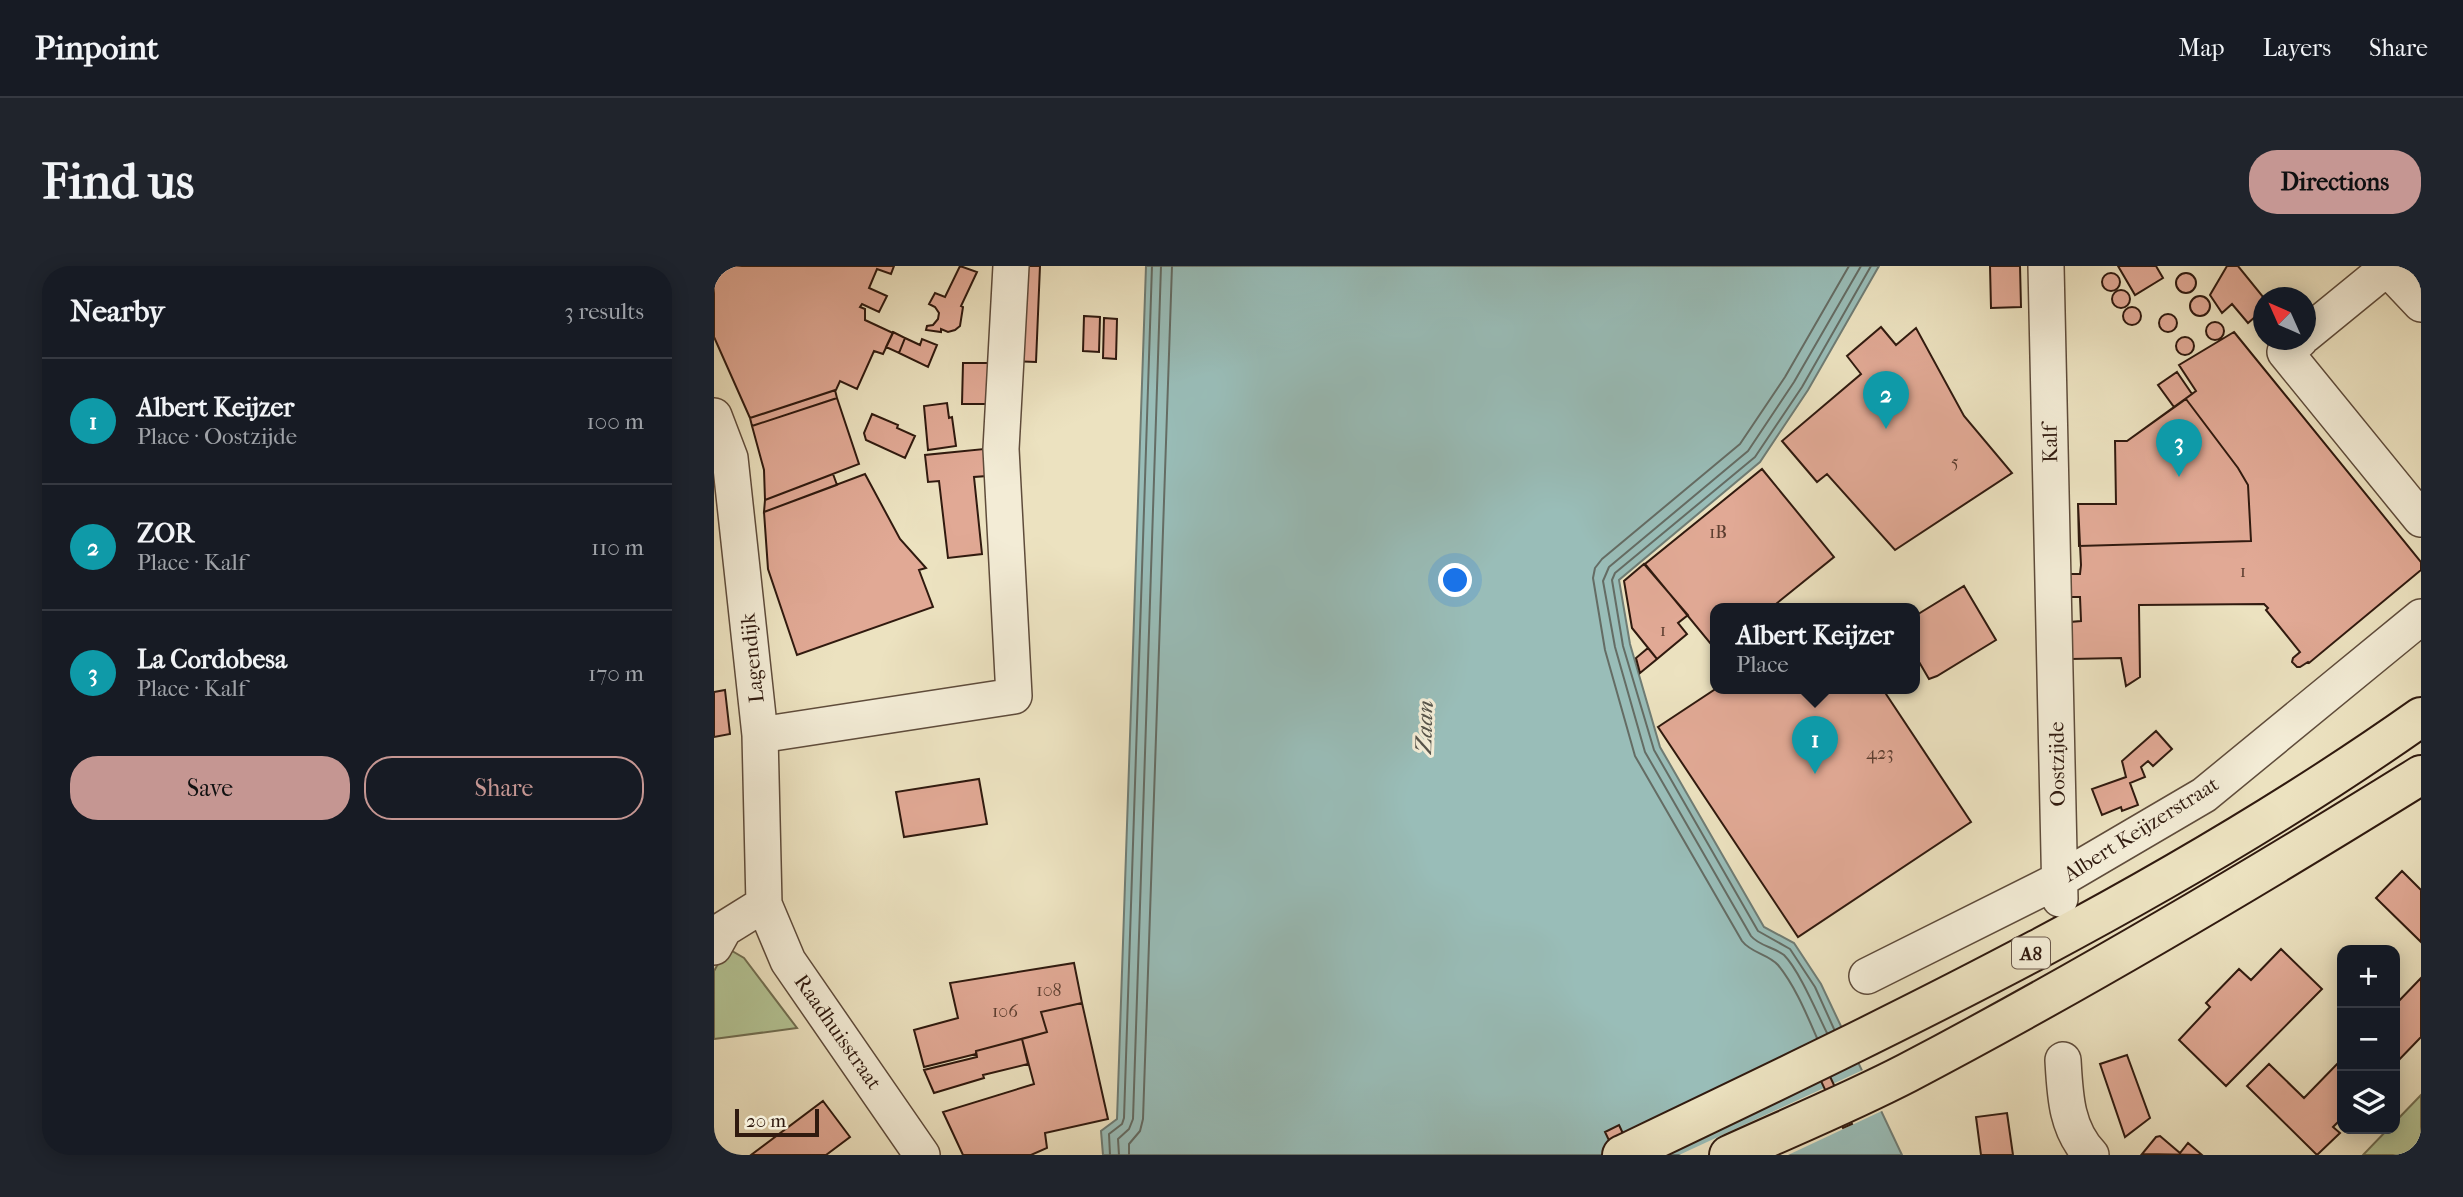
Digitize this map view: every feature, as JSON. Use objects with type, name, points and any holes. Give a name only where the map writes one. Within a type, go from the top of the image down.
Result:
[{"type":"highway","name":"A8","points":[[1622,1155],[1880,1031],[2093,921],[2226,845],[2358,762],[2421,717]]},
{"type":"highway","name":"A8","points":[[1728,1155],[1905,1074],[2104,965],[2253,879],[2421,775]]},
{"type":"street","points":[[760,735],[1014,696],[1001,449],[1011,266]]},
{"type":"street","name":"Kalf","points":[[2046,266],[2054,621]]},
{"type":"street","points":[[2316,326],[2387,268],[2421,304]]},
{"type":"street","points":[[2288,350],[2286,352],[2421,519]]},
{"type":"street","name":"Lagendijk","points":[[714,416],[730,458],[760,735],[764,904]]},
{"type":"street","name":"Albert Keijzerstraat","points":[[1867,976],[2060,893],[2204,794],[2421,617]]},
{"type":"street","name":"Oostzijde","points":[[2054,621],[2060,893]]},
{"type":"street","points":[[714,947],[724,929],[764,904]]},
{"type":"street","name":"Raadhuisstraat","points":[[764,904],[788,961],[922,1155]]},
{"type":"street","points":[[2063,1060],[2065,1100],[2078,1141],[2091,1155]]},
{"type":"green space","points":[[727,948],[744,958],[797,1028],[714,1039],[714,971]]},
{"type":"green space","points":[[2421,1095],[2421,1155],[2363,1155],[2383,1134],[2400,1134],[2400,1117]]},
{"type":"water","name":"Zaan","points":[[1146,266],[1879,266],[1808,390],[1760,462],[1619,580],[1630,644],[1660,747],[1764,927],[1794,943],[1821,984],[1902,1155],[1103,1155],[1101,1131],[1117,1119]]},
{"type":"pier","points":[[1865,1069],[1884,1110],[1788,1155],[1679,1155]]},
{"type":"building","points":[[714,266],[894,266],[891,274],[877,269],[869,288],[887,296],[879,312],[862,304],[860,307],[865,309],[865,320],[893,333],[883,354],[874,351],[857,389],[840,381],[836,390],[750,418],[714,337]]},
{"type":"building","points":[[960,266],[977,272],[961,306],[960,326],[948,332],[941,329],[941,332],[926,330],[927,326],[933,325],[938,319],[939,313],[929,304],[935,293],[945,297]]},
{"type":"building","points":[[1017,266],[1040,266],[1036,362],[1013,361]]},
{"type":"building","points":[[1990,266],[2020,266],[2021,307],[1991,308]]},
{"type":"building","points":[[2118,266],[2156,266],[2163,278],[2135,295]]},
{"type":"building","points":[[2227,266],[2238,266],[2255,287],[2253,319],[2248,323],[2232,304],[2222,313],[2210,295]]},
{"type":"building","points":[[2107,273],[2115,273],[2120,282],[2118,289],[2107,291],[2102,286],[2102,278]]},
{"type":"building","points":[[2186,273],[2193,276],[2196,283],[2193,290],[2186,293],[2179,290],[2176,283],[2179,276]]},
{"type":"building","points":[[2117,290],[2125,290],[2130,299],[2128,306],[2117,308],[2112,303],[2112,295]]},
{"type":"building","points":[[2200,296],[2207,299],[2210,306],[2207,313],[2200,316],[2193,313],[2190,306],[2193,299]]},
{"type":"building","points":[[2128,307],[2136,307],[2141,316],[2139,323],[2128,325],[2123,320],[2123,312]]},
{"type":"building","points":[[2164,314],[2172,314],[2177,323],[2175,330],[2164,332],[2159,327],[2159,319]]},
{"type":"building","points":[[1084,316],[1100,317],[1099,352],[1083,351]]},
{"type":"building","points":[[1104,318],[1117,319],[1116,359],[1103,358]]},
{"type":"building","points":[[2211,322],[2219,322],[2224,331],[2222,338],[2211,340],[2206,335],[2206,327]]},
{"type":"building","points":[[1881,327],[1896,345],[1916,328],[1964,416],[2012,473],[1895,550],[1827,474],[1817,482],[1782,441],[1861,374],[1847,356]]},
{"type":"building","points":[[893,332],[905,338],[899,353],[886,347]]},
{"type":"building","points":[[2234,332],[2421,562],[2421,570],[2309,663],[2300,667],[2292,662],[2300,652],[2264,604],[2139,605],[2140,677],[2126,686],[2121,658],[2070,659],[2070,622],[2081,621],[2080,597],[2069,597],[2069,574],[2080,574],[2081,565],[2078,504],[2116,504],[2115,441],[2127,441],[2196,391],[2179,365]]},
{"type":"building","points":[[2181,337],[2189,337],[2194,346],[2192,353],[2181,355],[2176,350],[2176,342]]},
{"type":"building","points":[[905,338],[920,345],[922,339],[937,345],[928,367],[899,353]]},
{"type":"building","points":[[963,363],[989,363],[987,404],[962,404]]},
{"type":"building","points":[[2177,372],[2192,394],[2174,407],[2158,385]]},
{"type":"building","points":[[835,390],[837,398],[752,426],[750,418]]},
{"type":"building","points":[[837,398],[859,464],[765,500],[764,470],[752,426]]},
{"type":"building","points":[[2186,399],[2248,485],[2251,541],[2079,546],[2078,504],[2116,504],[2115,441],[2127,441]]},
{"type":"building","points":[[947,403],[956,446],[928,450],[924,406]]},
{"type":"building","points":[[872,414],[915,436],[905,458],[866,440],[864,433]]},
{"type":"building","points":[[984,449],[987,476],[974,477],[982,554],[948,558],[939,481],[928,482],[925,455]]},
{"type":"building","points":[[1762,469],[1834,557],[1777,603],[1710,603],[1710,643],[1645,564]]},
{"type":"building","points":[[833,474],[837,485],[764,512],[765,500]]},
{"type":"building","points":[[865,474],[900,539],[926,568],[919,570],[933,607],[797,655],[768,569],[764,512]]},
{"type":"building","points":[[1644,564],[1688,615],[1678,623],[1687,634],[1657,659],[1632,628],[1624,581]]},
{"type":"building","points":[[1964,586],[1996,640],[1929,679],[1920,664],[1920,613]]},
{"type":"building","points":[[1648,648],[1657,659],[1640,673],[1636,658]]},
{"type":"building","points":[[725,690],[730,734],[714,737],[714,692]]},
{"type":"building","points":[[1710,693],[1886,694],[1971,822],[1798,937],[1658,727]]},
{"type":"building","points":[[2156,731],[2172,749],[2153,766],[2148,761],[2141,767],[2145,777],[2130,783],[2138,805],[2122,811],[2121,807],[2102,815],[2092,789],[2126,777],[2122,761]]},
{"type":"building","points":[[979,779],[987,824],[904,837],[896,792]]},
{"type":"building","points":[[2402,871],[2421,890],[2421,942],[2376,898]]},
{"type":"building","points":[[2281,949],[2322,989],[2226,1086],[2179,1040],[2210,1007],[2206,1003],[2239,969],[2251,980]]},
{"type":"building","points":[[1074,963],[1082,1003],[1041,1012],[1047,1032],[924,1067],[914,1030],[958,1018],[950,983]]},
{"type":"building","points":[[2421,978],[2421,1037],[2400,1059],[2400,1008],[2400,1000]]},
{"type":"building","points":[[1082,1003],[1108,1119],[1045,1133],[1047,1148],[1031,1155],[963,1155],[943,1112],[1034,1084],[1022,1039],[1047,1032],[1041,1012]]},
{"type":"building","points":[[1022,1039],[1028,1064],[983,1075],[984,1078],[934,1093],[924,1070],[977,1057],[976,1051]]},
{"type":"building","points":[[1815,1044],[1852,1124],[1843,1128],[1806,1049]]},
{"type":"building","points":[[2127,1055],[2150,1118],[2125,1137],[2100,1064]]},
{"type":"building","points":[[2269,1064],[2304,1098],[2337,1064],[2337,1123],[2333,1127],[2339,1134],[2317,1155],[2247,1086]]},
{"type":"building","points":[[823,1101],[850,1137],[826,1155],[751,1155]]},
{"type":"building","points":[[2007,1113],[2013,1155],[1981,1155],[1976,1117]]},
{"type":"building","points":[[1619,1125],[1633,1155],[1616,1155],[1605,1132]]},
{"type":"building","points":[[2160,1136],[2180,1153],[2188,1143],[2202,1155],[2142,1154],[2156,1137]]},
{"type":"place","name":"ZOR","points":[[1886,429]]},
{"type":"place","name":"La Cordobesa","points":[[2179,477]]},
{"type":"place","name":"Albert Keijzer","points":[[1815,774]]}]
